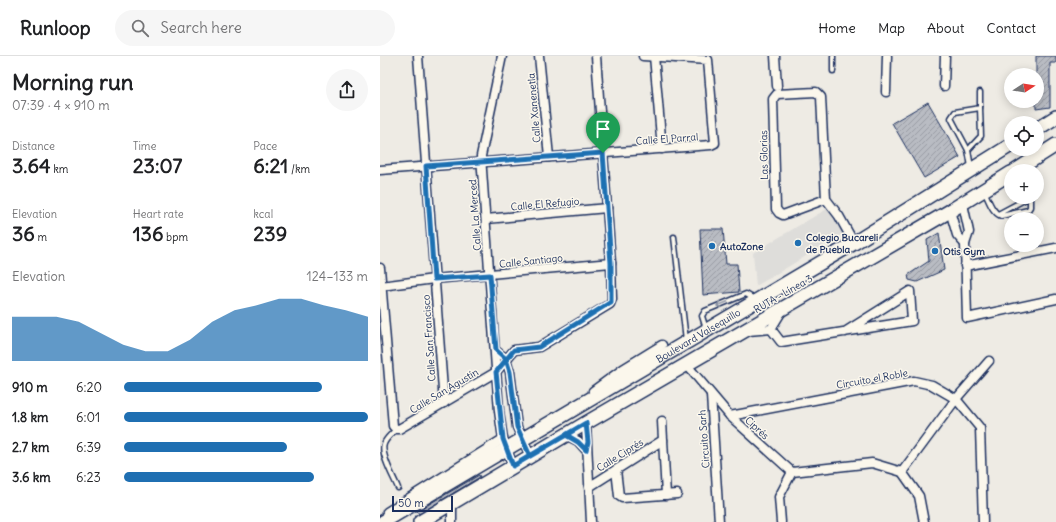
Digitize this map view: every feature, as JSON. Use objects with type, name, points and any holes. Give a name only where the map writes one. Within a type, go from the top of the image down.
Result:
[{"type":"main road","points":[[1044,125],[1056,118]]},
{"type":"main road","name":"Boulevard Valsequillo","points":[[1023,164],[1056,145]]},
{"type":"main road","name":"Boulevard Valsequillo","points":[[385,517],[506,447],[523,441],[600,390],[686,342],[854,243],[1004,149]]},
{"type":"main road","name":"Boulevard Valsequillo","points":[[420,522],[513,464],[566,435],[743,332],[946,210],[963,204],[982,188],[1004,175]]},
{"type":"street","name":"Calle San Francisco","points":[[418,56],[444,403]]},
{"type":"street","name":"Calle La Merced","points":[[502,56],[481,156],[496,350],[496,372],[506,447],[513,464]]},
{"type":"street","name":"Calle Xanenetla","points":[[539,56],[549,157]]},
{"type":"street","points":[[596,56],[611,263]]},
{"type":"street","points":[[643,56],[654,56],[662,149]]},
{"type":"street","name":"Calle El Parral","points":[[380,170],[662,149],[711,145],[715,143],[708,60],[654,56]]},
{"type":"street","points":[[775,56],[777,86]]},
{"type":"street","points":[[886,92],[887,56]]},
{"type":"street","points":[[944,86],[945,56]]},
{"type":"street","name":"Las Glorias","points":[[816,92],[821,97],[826,199],[783,215],[776,209],[774,96],[816,92]]},
{"type":"street","points":[[826,199],[839,216],[854,243]]},
{"type":"street","points":[[963,204],[969,232],[965,244],[967,318],[1056,299]]},
{"type":"street","name":"Calle El Refugio","points":[[486,219],[607,208]]},
{"type":"street","points":[[946,210],[957,235],[965,244]]},
{"type":"street","points":[[965,266],[1056,248]]},
{"type":"street","name":"Calle Santiago","points":[[381,286],[434,279],[611,263]]},
{"type":"street","name":"Calle San Agustín","points":[[396,430],[496,372],[514,350],[539,347],[610,304],[612,299],[611,263]]},
{"type":"street","points":[[380,268],[393,426],[396,430]]},
{"type":"street","points":[[771,329],[781,342],[845,332],[912,321],[910,291],[845,332]]},
{"type":"street","points":[[771,329],[784,307]]},
{"type":"street","points":[[743,332],[771,329]]},
{"type":"street","points":[[600,390],[623,369],[662,345]]},
{"type":"street","points":[[496,350],[506,359],[510,372],[517,427],[529,455]]},
{"type":"street","points":[[902,472],[956,399],[989,361]]},
{"type":"street","name":"Circuito Sarh","points":[[686,364],[711,395],[719,522]]},
{"type":"street","name":"Circuito el Roble","points":[[730,416],[914,381],[932,385],[956,399],[980,428],[983,522]]},
{"type":"street","name":"Ciprés","points":[[711,395],[761,446],[792,472]]},
{"type":"street","points":[[662,421],[666,495]]},
{"type":"street","points":[[586,423],[588,442],[586,450],[591,522]]},
{"type":"street","points":[[566,435],[578,442],[586,450]]},
{"type":"street","name":"Calle Ciprés","points":[[589,487],[663,440]]},
{"type":"street","points":[[781,522],[779,497],[792,472],[872,463],[902,472],[919,496],[924,522]]},
{"type":"street","points":[[616,470],[619,496],[622,498],[677,494]]},
{"type":"street","points":[[452,503],[452,522]]},
{"type":"lane","points":[[833,56],[833,71]]},
{"type":"lane","points":[[968,150],[981,136],[980,92]]},
{"type":"lane","points":[[972,170],[968,150],[951,118],[952,114],[955,112],[980,108]]},
{"type":"lane","points":[[1044,130],[1056,123]]},
{"type":"lane","points":[[1044,146],[1056,139]]},
{"type":"lane","points":[[523,441],[706,337],[1004,155]]},
{"type":"lane","points":[[982,188],[991,206],[998,214],[1005,215],[1028,210],[1030,207],[1030,198],[998,214]]},
{"type":"lane","name":"RUTA - Línea 3","points":[[529,455],[946,210]]},
{"type":"lane","points":[[674,237],[686,342]]},
{"type":"lane","points":[[396,430],[386,439],[383,445],[383,453],[398,488]]},
{"type":"lane","points":[[390,522],[506,447]]},
{"type":"lane","points":[[413,522],[513,464]]},
{"type":"shaded area","name":"Colegio Bucareli de Puebla","points":[[830,207],[844,233],[756,286],[753,253]]},
{"type":"building","points":[[1036,56],[1056,56],[1056,63],[1050,63],[1050,107],[1044,108],[1044,68],[1036,68]]},
{"type":"building","points":[[928,102],[960,157],[924,178],[892,123]]},
{"type":"building","name":"AutoZone","points":[[700,229],[723,229],[726,264],[737,264],[739,292],[703,295]]},
{"type":"building","name":"Otis Gym","points":[[939,233],[944,270],[917,282],[909,280],[908,275],[929,261],[927,240]]},
{"type":"building","points":[[479,475],[480,477],[419,514],[417,511]]},
{"type":"place","name":"Colegio Bucareli de Puebla","points":[[798,243]]},
{"type":"place","name":"AutoZone","points":[[712,246]]},
{"type":"place","name":"Otis Gym","points":[[935,251]]},
{"type":"route","points":[[603,153],[426,166],[434,279],[490,275],[496,350],[506,359],[510,372],[517,427],[530,456],[566,435],[570,436],[586,450],[588,442],[586,423],[530,456],[513,466],[503,439],[496,372],[506,359],[510,354],[514,350],[539,347],[549,342],[610,304],[612,299],[611,263],[603,153]]}]
